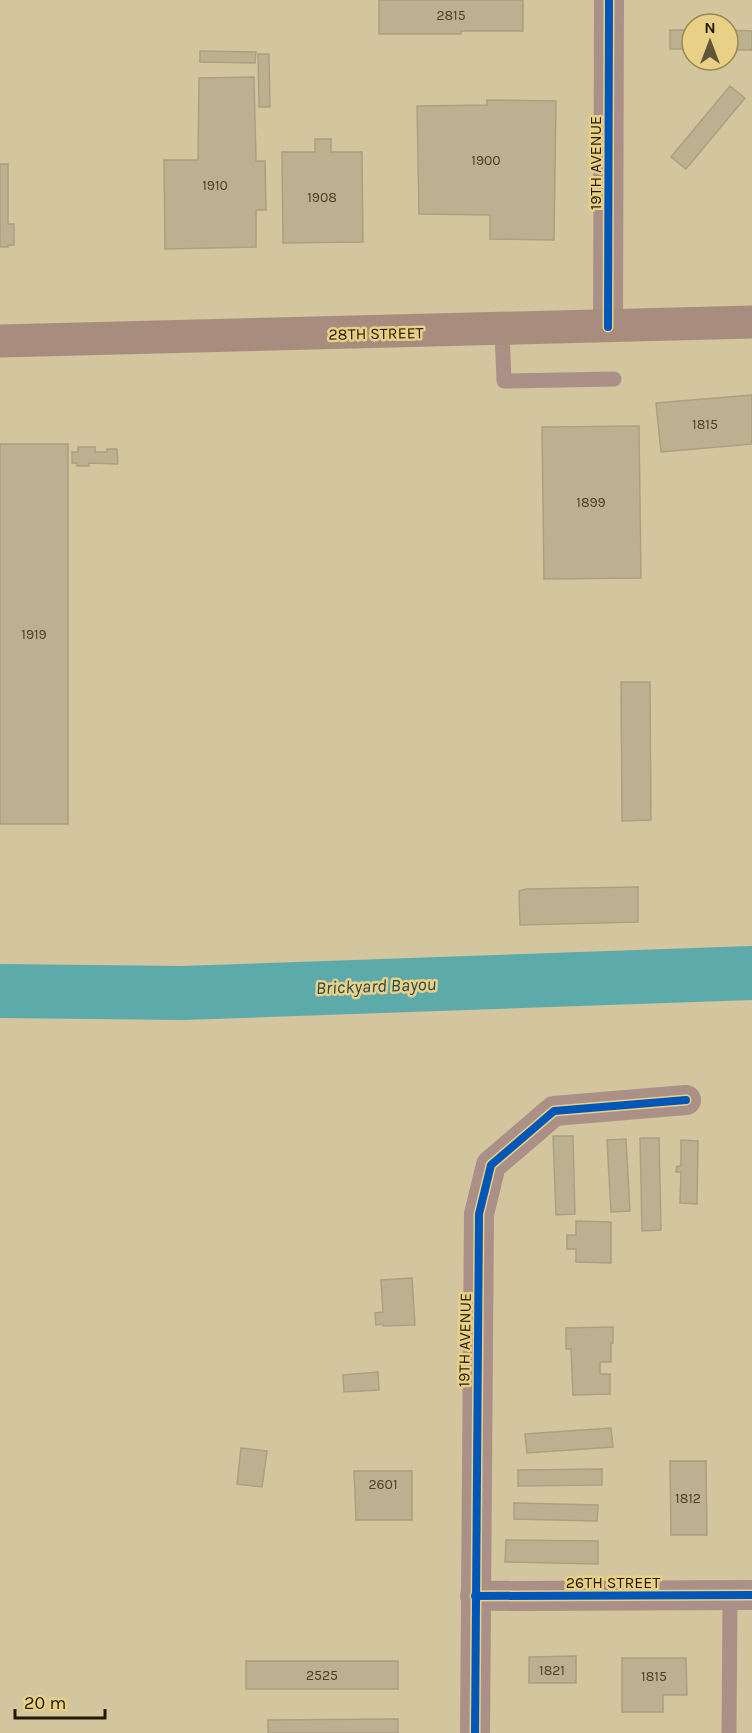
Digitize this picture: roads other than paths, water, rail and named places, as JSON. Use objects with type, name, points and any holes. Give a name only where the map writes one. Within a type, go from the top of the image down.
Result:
[{"type":"main road","name":"28TH STREET","points":[[0,341],[752,322]]},
{"type":"street","name":"19TH AVENUE","points":[[608,327],[609,0]]},
{"type":"street","name":"19TH AVENUE","points":[[475,1733],[479,1214],[491,1165],[554,1112],[686,1100]]},
{"type":"street","name":"26TH STREET","points":[[475,1596],[741,1595]]},
{"type":"lane","points":[[502,330],[504,381],[614,379]]},
{"type":"lane","points":[[729,1733],[741,1595]]},
{"type":"waterway","name":"Brickyard Bayou","points":[[0,991],[183,993],[752,973]]}]
